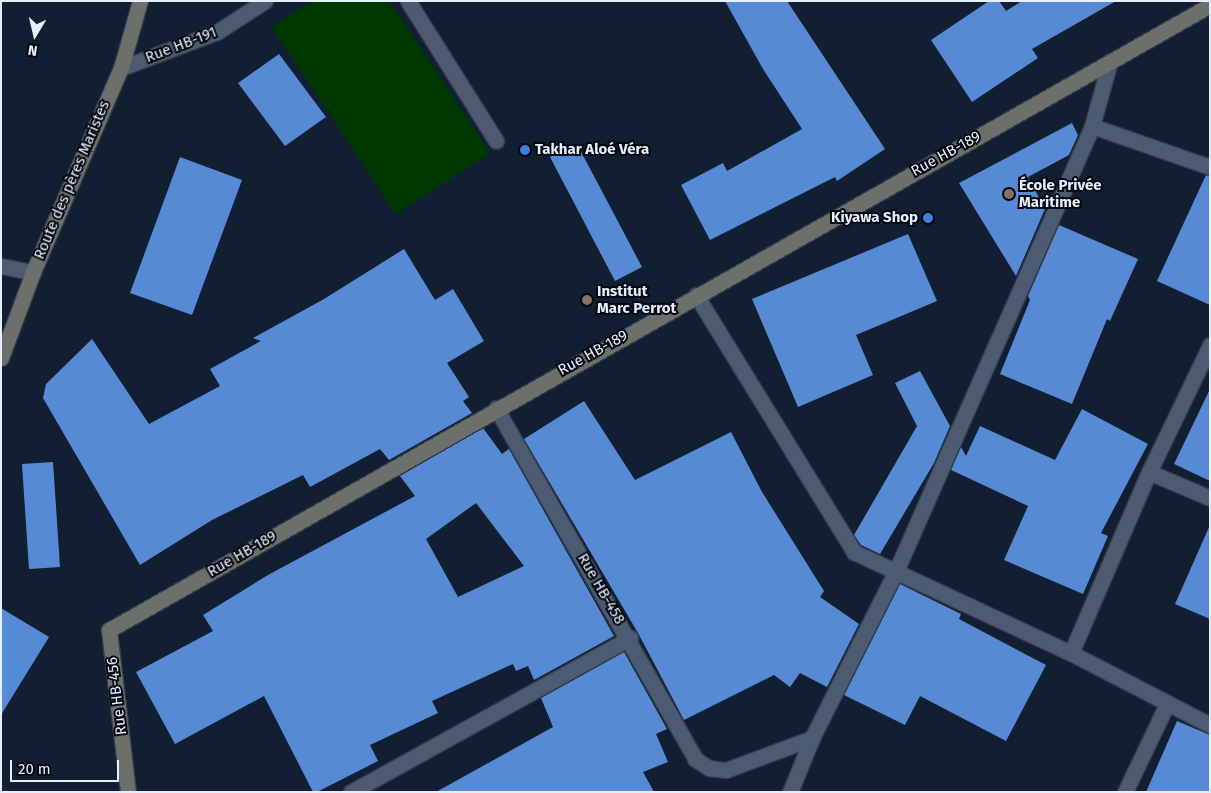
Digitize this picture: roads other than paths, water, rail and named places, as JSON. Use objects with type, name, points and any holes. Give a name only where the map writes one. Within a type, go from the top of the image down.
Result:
[{"type":"street","name":"Route des pères Maristes","points":[[1,358],[33,272],[120,68],[140,1]]},
{"type":"street","name":"Rue HB-191","points":[[120,68],[217,32],[265,1]]},
{"type":"street","points":[[408,1],[496,141]]},
{"type":"street","name":"Rue HB-189","points":[[109,630],[496,408],[1210,5]]},
{"type":"street","points":[[790,792],[812,738],[896,571],[1092,126],[1110,61]]},
{"type":"street","points":[[1092,126],[1210,166]]},
{"type":"street","points":[[1,266],[33,272]]},
{"type":"street","points":[[696,295],[854,552],[1071,653],[1166,706],[1210,725]]},
{"type":"street","points":[[1071,653],[1149,472],[1210,345]]},
{"type":"street","name":"Rue HB-458","points":[[496,408],[630,638],[695,759],[709,768],[726,770],[812,738]]},
{"type":"street","points":[[1149,472],[1210,498]]},
{"type":"street","name":"Rue HB-456","points":[[109,630],[128,792]]},
{"type":"street","points":[[351,792],[630,638]]},
{"type":"street","points":[[1124,792],[1166,706]]},
{"type":"place","name":"Takhar Aloé Véra","points":[[525,150]]},
{"type":"place","name":"École Privée Maritime","points":[[1009,194]]},
{"type":"place","name":"Kiyawa Shop","points":[[928,218]]},
{"type":"place","name":"Institut Marc Perrot","points":[[587,300]]}]
